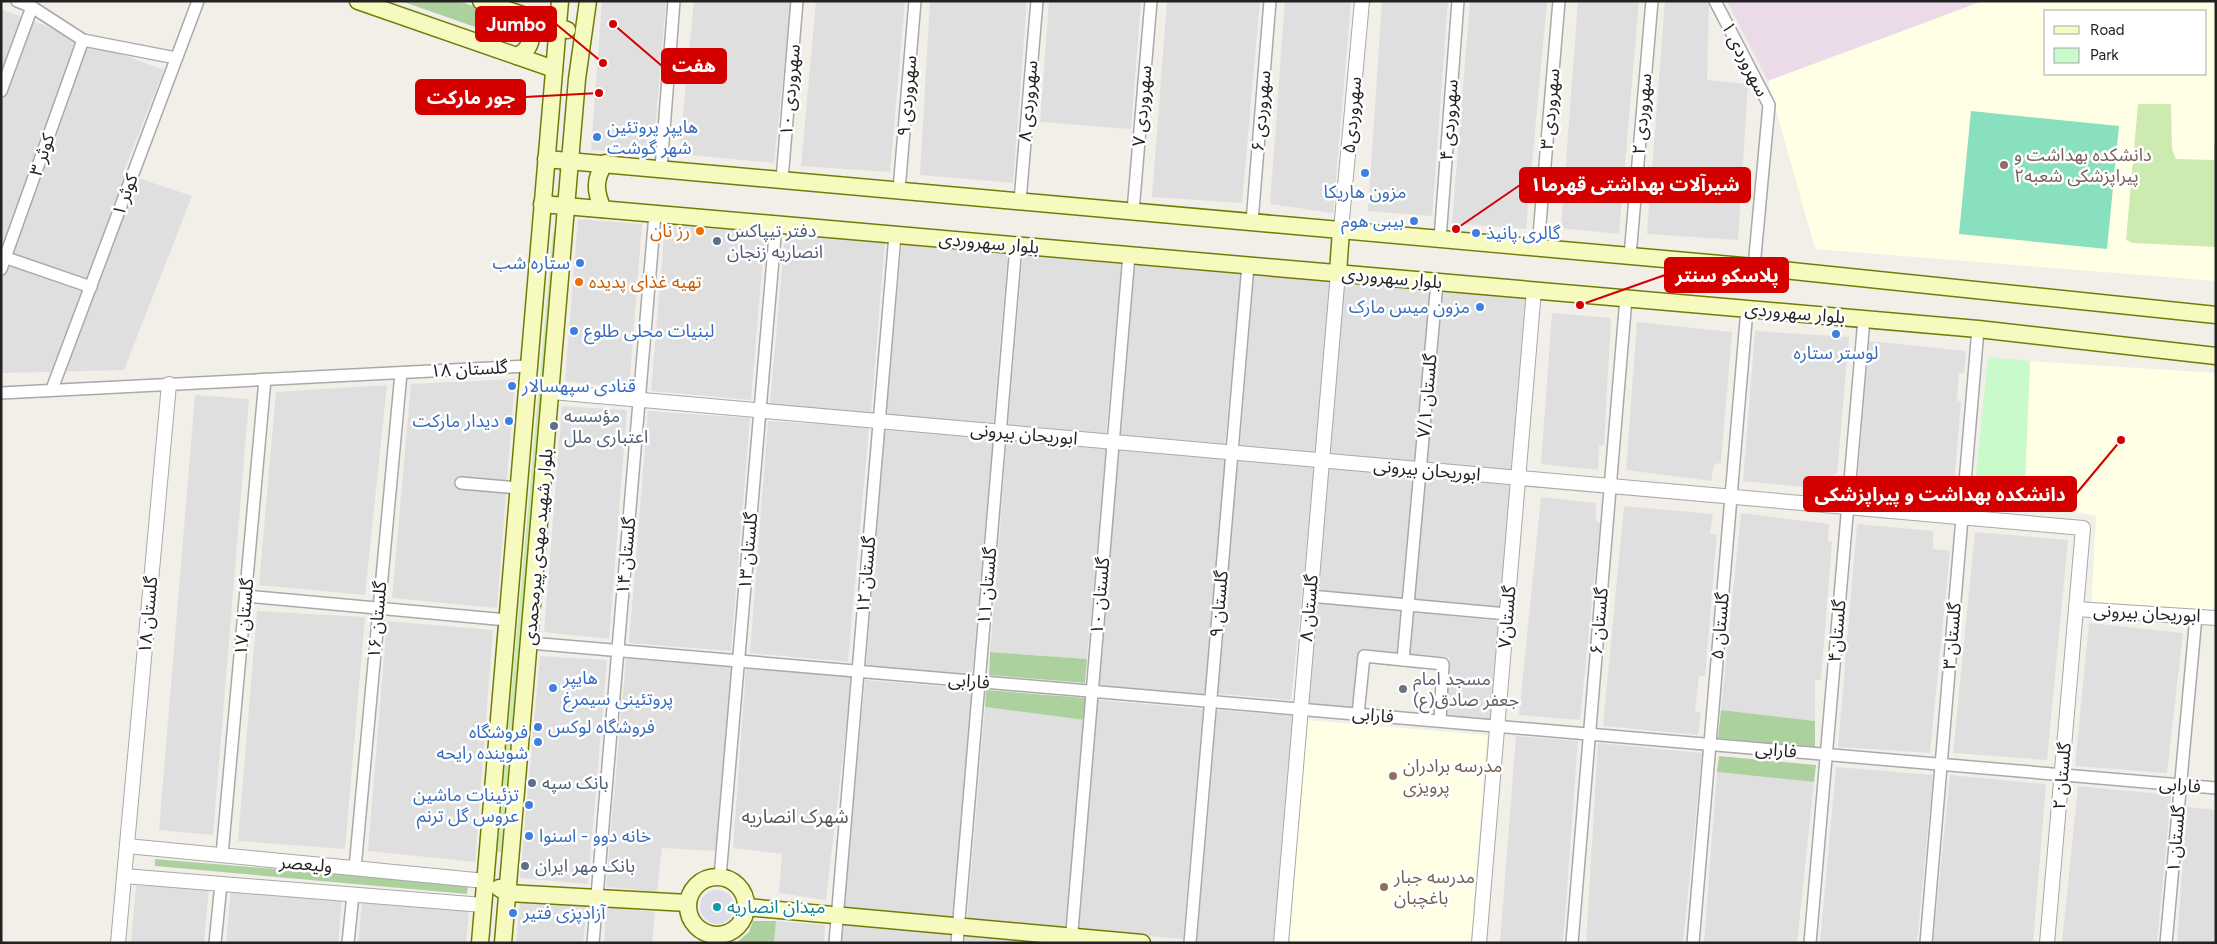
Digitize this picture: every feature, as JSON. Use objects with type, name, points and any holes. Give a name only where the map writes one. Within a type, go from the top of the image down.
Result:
[{"type":"main road","points":[[358,1],[554,69]]},
{"type":"main road","points":[[481,1],[558,28],[582,33]]},
{"type":"main road","name":"بلوار شهید مهدی پیرمحمدی","points":[[480,943],[560,1]]},
{"type":"main road","name":"بلوار شهید مهدی پیرمحمدی","points":[[503,943],[582,33],[588,1]]},
{"type":"main road","points":[[517,56],[529,47],[532,39],[531,30],[525,16]]},
{"type":"main road","points":[[546,158],[1754,267],[2214,316]]},
{"type":"main road","points":[[603,209],[598,199],[595,185],[599,172],[605,163]]},
{"type":"main road","name":"بلوار سهروردی","points":[[542,204],[1978,329],[2212,353]]},
{"type":"main road","points":[[1338,274],[1342,230]]},
{"type":"main road","points":[[720,877],[728,879],[739,887],[743,893],[746,908],[736,928],[714,939],[695,925],[688,911],[688,904],[693,889],[699,883],[705,879],[720,877]]},
{"type":"main road","points":[[486,881],[507,893],[688,904]]},
{"type":"main road","points":[[484,905],[507,893]]},
{"type":"main road","points":[[746,908],[958,926],[1071,940],[1142,943]]},
{"type":"street","points":[[17,1],[32,6],[83,40],[176,58]]},
{"type":"street","name":"کوثر ۱","points":[[52,389],[198,1]]},
{"type":"street","points":[[661,168],[674,1]]},
{"type":"street","name":"سهروردی ۱۰","points":[[782,179],[797,1]]},
{"type":"street","name":"سهروردی ۹","points":[[899,190],[915,1]]},
{"type":"street","name":"سهروردی ۸","points":[[1020,201],[1037,1]]},
{"type":"street","name":"سهروردی ۷","points":[[1133,211],[1151,1]]},
{"type":"street","name":"سهروردی ۶","points":[[1252,222],[1270,1]]},
{"type":"street","name":"سهروردی۵","points":[[1342,230],[1362,1]]},
{"type":"street","name":"سهروردی ۴","points":[[1440,239],[1458,1]]},
{"type":"street","name":"سهروردی ۳","points":[[1538,248],[1559,1]]},
{"type":"street","name":"سهروردی ۲","points":[[1630,256],[1652,1]]},
{"type":"street","name":"سهروردی ۱","points":[[1716,1],[1769,105],[1754,267]]},
{"type":"street","points":[[1,91],[32,6]]},
{"type":"street","name":"کوثر ۳","points":[[1,269],[4,256],[83,40]]},
{"type":"street","name":"گلستان ۱۴","points":[[593,943],[655,214]]},
{"type":"street","name":"گلستان ۱۳","points":[[720,877],[776,224]]},
{"type":"street","name":"گلستان ۱۲","points":[[835,943],[895,235]]},
{"type":"street","name":"گلستان ۱۱","points":[[957,943],[1016,245]]},
{"type":"street","name":"گلستان ۱۰","points":[[1071,940],[1129,255]]},
{"type":"street","points":[[4,256],[90,287]]},
{"type":"street","name":"گلستان ۹","points":[[1190,943],[1248,265]]},
{"type":"street","name":"گلستان ۸","points":[[1281,943],[1338,274]]},
{"type":"street","name":"گلستان ۷/۱","points":[[1403,660],[1437,282]]},
{"type":"street","name":"گلستان۷","points":[[1479,943],[1534,290]]},
{"type":"street","name":"گلستان ۶","points":[[1572,943],[1626,298]]},
{"type":"street","name":"گلستان ۵","points":[[1693,943],[1747,309]]},
{"type":"street","name":"گلستان۴","points":[[1810,943],[1864,319]]},
{"type":"street","name":"گلستان ۳","points":[[1926,943],[1978,329]]},
{"type":"street","name":"گلستان ۱۸","points":[[1,393],[529,366]]},
{"type":"street","name":"گلستان ۱۶","points":[[355,868],[401,373]]},
{"type":"street","name":"گلستان ۱۷","points":[[222,856],[264,379]]},
{"type":"street","name":"گلستان ۱۸","points":[[118,943],[169,384]]},
{"type":"street","name":"ابوریحان بیرونی","points":[[552,392],[2082,528],[2076,609],[2216,618]]},
{"type":"street","points":[[461,483],[518,488]]},
{"type":"street","points":[[246,596],[507,620]]},
{"type":"street","points":[[1310,596],[1507,614]]},
{"type":"street","name":"گلستان ۲","points":[[2047,943],[2076,609]]},
{"type":"street","name":"گلستان ۱","points":[[2166,943],[2196,616]]},
{"type":"street","name":"فارابی","points":[[530,643],[2216,788]]},
{"type":"street","points":[[1358,714],[1364,656],[1443,664],[1440,721]]},
{"type":"street","name":"ولیعصر","points":[[126,846],[486,881]]},
{"type":"street","name":"ولیعصر","points":[[124,876],[484,905]]},
{"type":"street","points":[[216,943],[221,884]]},
{"type":"street","points":[[348,943],[353,894]]},
{"type":"shaded area","points":[[602,1],[666,1],[653,154],[591,150]]},
{"type":"shaded area","points":[[694,1],[791,1],[774,163],[679,154]]},
{"type":"shaded area","points":[[816,1],[905,1],[890,172],[801,166]]},
{"type":"shaded area","points":[[930,1],[1027,1],[1013,183],[920,175]]},
{"type":"shaded area","points":[[1049,1],[1141,1],[1131,129],[1040,122]]},
{"type":"shaded area","points":[[1167,1],[1260,1],[1242,203],[1152,197]]},
{"type":"shaded area","points":[[1285,1],[1351,1],[1333,213],[1270,204]]},
{"type":"shaded area","points":[[1382,1],[1448,1],[1432,216],[1368,211]]},
{"type":"shaded area","points":[[1470,1],[1547,1],[1526,229],[1452,223]]},
{"type":"shaded area","points":[[1578,1],[1639,1],[1619,234],[1561,228]]},
{"type":"shaded area","points":[[1665,1],[1709,1],[1707,80],[1748,84],[1738,240],[1647,234]]},
{"type":"shaded area","points":[[1727,1],[1983,1],[1768,81]]},
{"type":"shaded area","name":"دانشکده بهداشت و پیراپزشکى شعبه۲","points":[[1983,1],[2216,1],[2216,281],[1815,249],[1768,81]]},
{"type":"shaded area","points":[[1,9],[164,70],[123,173],[192,196],[124,370],[1,373]]},
{"type":"shaded area","points":[[578,219],[642,224],[629,389],[565,381]]},
{"type":"shaded area","points":[[665,225],[765,233],[751,400],[651,391]]},
{"type":"shaded area","points":[[785,234],[885,242],[871,412],[770,403]]},
{"type":"shaded area","points":[[902,244],[1008,252],[993,424],[886,415]]},
{"type":"shaded area","points":[[1023,254],[1122,261],[1106,434],[1008,425]]},
{"type":"shaded area","points":[[1135,263],[1241,272],[1225,444],[1121,435]]},
{"type":"shaded area","points":[[1254,273],[1331,280],[1316,453],[1240,447]]},
{"type":"shaded area","points":[[1343,282],[1431,287],[1414,462],[1328,455]]},
{"type":"shaded area","points":[[1443,290],[1527,296],[1513,473],[1427,465]]},
{"type":"shaded area","points":[[1552,313],[1611,318],[1604,445],[1599,446],[1598,470],[1541,464]]},
{"type":"shaded area","points":[[1637,322],[1732,332],[1721,463],[1714,464],[1711,481],[1626,470]]},
{"type":"shaded area","points":[[1755,331],[1849,337],[1837,474],[1833,474],[1832,490],[1743,481]]},
{"type":"shaded area","points":[[1869,341],[1966,351],[1964,373],[1959,373],[1957,400],[1961,402],[1954,484],[1950,485],[1947,501],[1857,492]]},
{"type":"shaded area","points":[[2030,361],[2216,373],[2216,618],[2091,610],[2096,516],[2068,510],[2024,507]]},
{"type":"shaded area","points":[[515,379],[497,608],[392,598],[411,384]]},
{"type":"shaded area","points":[[387,385],[365,595],[259,585],[276,392]]},
{"type":"shaded area","points":[[195,395],[249,399],[213,835],[159,830]]},
{"type":"shaded area","points":[[562,406],[627,410],[609,639],[544,632]]},
{"type":"shaded area","points":[[648,411],[750,418],[731,651],[629,643]]},
{"type":"shaded area","points":[[768,421],[869,427],[848,662],[750,653]]},
{"type":"shaded area","points":[[885,430],[993,439],[972,675],[866,666]]},
{"type":"shaded area","points":[[1007,440],[1106,449],[1087,659],[990,652]]},
{"type":"shaded area","points":[[1119,450],[1226,457],[1228,498],[1204,697],[1099,688]]},
{"type":"shaded area","points":[[1238,461],[1315,467],[1291,700],[1211,693]]},
{"type":"shaded area","points":[[1326,466],[1415,473],[1403,599],[1315,593]]},
{"type":"shaded area","points":[[1424,474],[1515,482],[1501,608],[1413,600]]},
{"type":"shaded area","points":[[1541,497],[1596,503],[1596,521],[1600,523],[1580,720],[1519,715]]},
{"type":"shaded area","points":[[1624,506],[1713,514],[1710,534],[1717,534],[1705,676],[1699,676],[1695,711],[1701,713],[1698,735],[1603,726]]},
{"type":"shaded area","points":[[1741,513],[1829,524],[1828,541],[1832,542],[1821,680],[1815,680],[1815,721],[1721,710]]},
{"type":"shaded area","points":[[1857,524],[1933,531],[1933,549],[1950,551],[1930,753],[1838,747]]},
{"type":"shaded area","points":[[1975,532],[2068,540],[2047,760],[1953,753]]},
{"type":"shaded area","points":[[1317,603],[1499,621],[1491,721],[1447,716],[1450,657],[1360,650],[1354,709],[1309,705]]},
{"type":"shaded area","points":[[257,611],[365,617],[345,849],[238,841]]},
{"type":"shaded area","points":[[387,621],[493,630],[475,862],[368,851]]},
{"type":"shaded area","points":[[2089,623],[2183,633],[2167,773],[2075,766]]},
{"type":"shaded area","points":[[540,656],[607,660],[588,884],[520,878]]},
{"type":"shaded area","points":[[626,659],[732,667],[716,851],[662,848],[657,892],[606,887]]},
{"type":"shaded area","points":[[746,668],[852,677],[826,900],[779,893],[782,854],[733,848]]},
{"type":"shaded area","points":[[865,680],[972,689],[953,919],[844,910]]},
{"type":"shaded area","points":[[1098,700],[1203,709],[1183,939],[1079,930]]},
{"type":"shaded area","points":[[985,707],[1085,720],[1065,930],[967,920]]},
{"type":"shaded area","points":[[1217,710],[1294,716],[1275,943],[1197,942]]},
{"type":"shaded area","points":[[1306,720],[1487,735],[1471,943],[1289,943]]},
{"type":"shaded area","points":[[1516,736],[1578,741],[1563,943],[1500,943]]},
{"type":"shaded area","points":[[1598,743],[1702,753],[1683,943],[1586,943]]},
{"type":"shaded area","points":[[1836,767],[1933,775],[1917,943],[1820,943]]},
{"type":"shaded area","points":[[1717,772],[1814,782],[1797,943],[1704,943]]},
{"type":"shaded area","points":[[1950,775],[2046,784],[2033,943],[1933,943]]},
{"type":"shaded area","points":[[2078,786],[2171,795],[2157,943],[2062,943]]},
{"type":"shaded area","points":[[2187,807],[2216,810],[2216,943],[2177,943]]},
{"type":"shaded area","points":[[136,886],[209,887],[204,943],[131,943]]},
{"type":"shaded area","points":[[231,889],[342,898],[338,943],[226,943]]},
{"type":"shaded area","name":"میدان انصاریه","points":[[717,890],[724,891],[729,895],[733,900],[733,914],[729,919],[724,923],[717,924],[710,923],[705,919],[701,914],[700,907],[701,900],[705,895],[710,891]]},
{"type":"shaded area","points":[[520,900],[587,906],[583,943],[516,943]]},
{"type":"shaded area","points":[[362,903],[469,911],[466,943],[358,943]]},
{"type":"shaded area","points":[[606,906],[655,912],[652,943],[604,943]]},
{"type":"shaded area","points":[[776,921],[825,925],[824,943],[774,943]]},
{"type":"shaded area","points":[[843,923],[952,931],[951,943],[841,943]]},
{"type":"shaded area","points":[[964,934],[1065,943],[963,943]]},
{"type":"green space","points":[[401,1],[458,1],[523,23],[525,33],[521,43]]},
{"type":"green space","points":[[2138,104],[2171,104],[2172,149],[2176,159],[2214,160],[2216,120],[2216,247],[2133,243],[2126,240]]},
{"type":"green space","points":[[1971,111],[2119,126],[2107,249],[1959,234]]},
{"type":"green space","points":[[553,232],[557,233],[501,852],[497,852]]},
{"type":"green space","points":[[1988,357],[2030,361],[2024,507],[1973,503]]},
{"type":"green space","points":[[990,652],[1087,659],[1085,683],[989,675]]},
{"type":"green space","points":[[986,690],[1085,698],[1085,720],[985,707]]},
{"type":"green space","points":[[1721,710],[1815,721],[1815,748],[1718,738]]},
{"type":"green space","points":[[1719,756],[1816,765],[1814,782],[1717,772]]},
{"type":"green space","points":[[155,859],[468,885],[467,894],[155,866]]},
{"type":"green space","points":[[753,921],[776,921],[774,943],[736,943],[749,932]]},
{"type":"place","name":"هفت","points":[[613,24]]},
{"type":"place","name":"Jumbo","points":[[603,63]]},
{"type":"place","name":"جور مارکت","points":[[599,93]]},
{"type":"place","name":"هایپر پروتئین شهر گوشت","points":[[597,137]]},
{"type":"place","name":"دانشکده بهداشت و پیراپزشکى شعبه۲","points":[[2004,165]]},
{"type":"place","name":"مزون هاریکا","points":[[1365,173]]},
{"type":"place","name":"بیبی هوم","points":[[1414,221]]},
{"type":"place","name":"شیرآلات بهداشتی قهرما۱","points":[[1456,229]]},
{"type":"place","name":"رز نان","points":[[700,231]]},
{"type":"place","name":"گالری پانیذ","points":[[1476,233]]},
{"type":"place","name":"دفتر تیپاکس انصاریه زنجان","points":[[717,241]]},
{"type":"place","name":"ستاره شب","points":[[580,263]]},
{"type":"place","name":"تهیه غذای پدیده","points":[[579,282]]},
{"type":"place","name":"پلاسکو سنتر","points":[[1580,305]]},
{"type":"place","name":"مزون میس مارک","points":[[1480,307]]},
{"type":"place","name":"لبنیات محلی طلوع","points":[[574,331]]},
{"type":"place","name":"لوستر ستاره","points":[[1836,334]]},
{"type":"place","name":"قنادی سپهسالار","points":[[512,386]]},
{"type":"place","name":"دیدار مارکت","points":[[509,421]]},
{"type":"place","name":"مؤسسه اعتباری ملل","points":[[554,426]]},
{"type":"place","name":"دانشکده بهداشت و پیراپزشکی","points":[[2121,440]]},
{"type":"place","name":"هایپر پروتئینی سیمرغ","points":[[553,688]]},
{"type":"place","name":"مسجد امام جعفر صادق(ع)","points":[[1403,689]]},
{"type":"place","name":"فروشگاه لوکس","points":[[538,727]]},
{"type":"place","name":"فروشگاه شوینده رایحه","points":[[538,742]]},
{"type":"place","name":"مدرسه برادران پرویزی","points":[[1393,776]]},
{"type":"place","name":"بانک سپه","points":[[532,783]]},
{"type":"place","name":"تزئینات ماشین عروس گل ترنم","points":[[529,805]]},
{"type":"place","name":"خانه دوو - اسنوا","points":[[529,836]]},
{"type":"place","name":"بانک مهر ایران","points":[[525,866]]},
{"type":"place","name":"مدرسه جبار باغچبان","points":[[1384,887]]},
{"type":"place","name":"میدان انصاریه","points":[[717,907]]},
{"type":"place","name":"آزادپزی فتیر","points":[[513,913]]},
{"type":"district","name":"شهرک انصاریه","points":[[795,816]]}]
